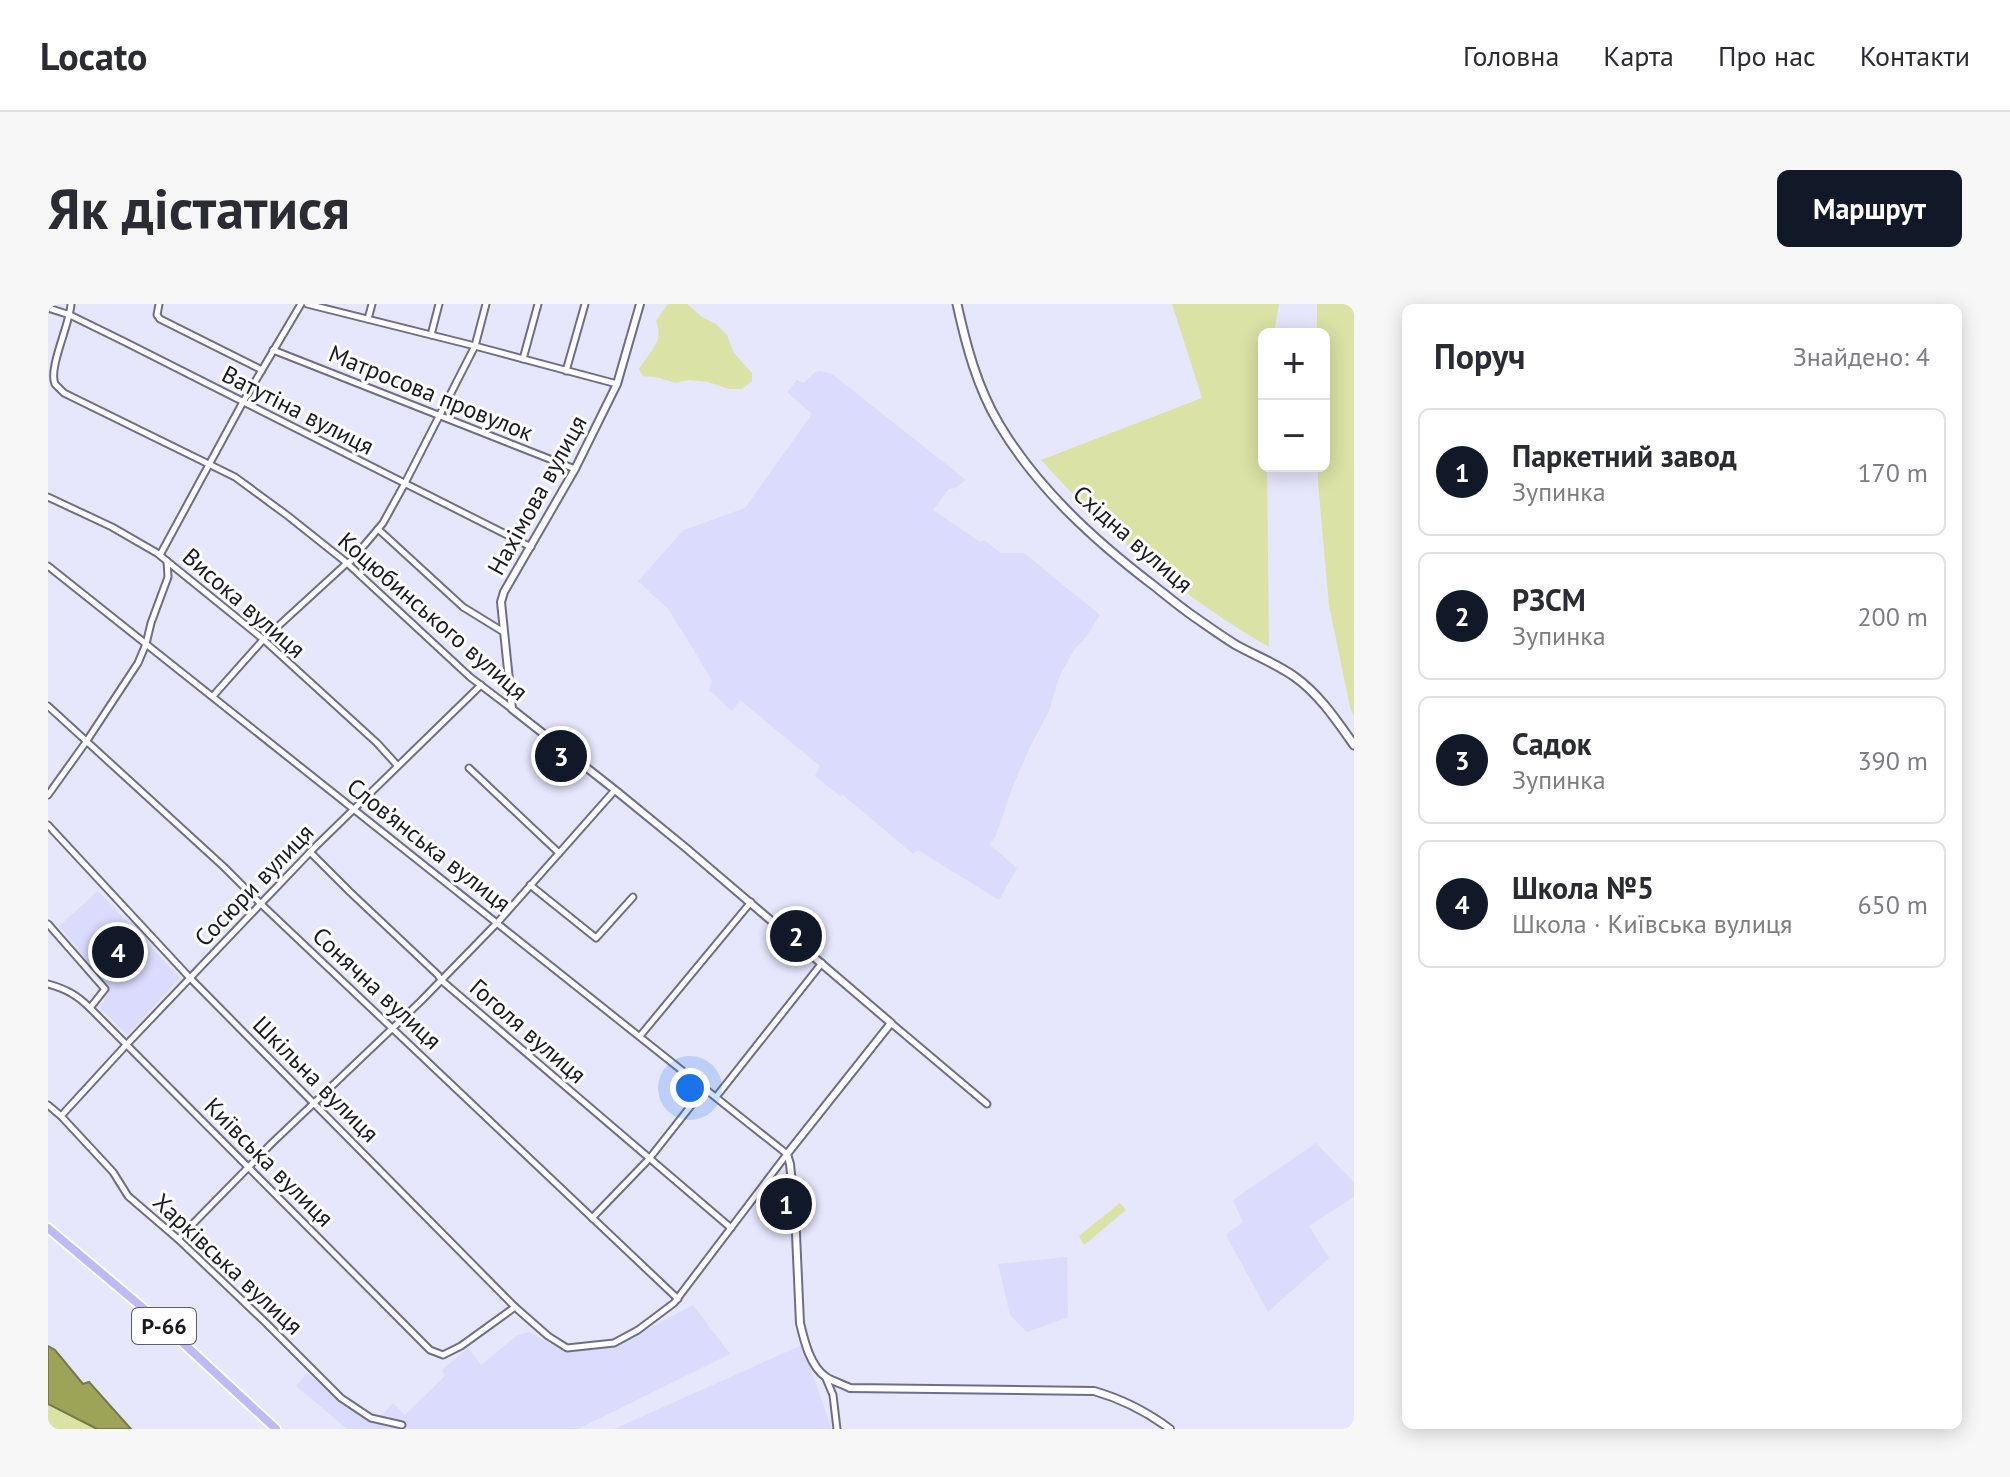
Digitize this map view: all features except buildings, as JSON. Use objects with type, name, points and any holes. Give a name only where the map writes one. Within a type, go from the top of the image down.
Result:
[{"type":"main road","name":"Східна вулиця","points":[[957,304],[974,370],[997,421],[1039,481],[1122,561],[1194,617],[1234,644],[1296,677],[1333,715],[1354,745]]},
{"type":"main road","name":"Р-66","points":[[48,1228],[168,1329],[276,1429]]},
{"type":"street","points":[[70,315],[71,304]]},
{"type":"street","points":[[159,304],[157,315],[160,319],[262,370]]},
{"type":"street","points":[[160,555],[243,402],[304,304],[617,384]]},
{"type":"street","points":[[368,319],[372,304]]},
{"type":"street","points":[[431,335],[439,304]]},
{"type":"street","points":[[213,696],[263,640],[351,561],[378,529],[475,346],[486,304]]},
{"type":"street","points":[[523,359],[538,304]]},
{"type":"street","points":[[566,371],[585,304]]},
{"type":"street","name":"Нахімова вулиця","points":[[512,709],[502,631],[501,602],[504,592],[575,469],[617,384],[640,304]]},
{"type":"street","name":"Ватутіна вулиця","points":[[48,308],[70,315],[531,547]]},
{"type":"street","name":"Коцюбинського вулиця","points":[[70,315],[56,355],[53,378],[55,385],[64,393],[235,477],[288,516],[347,563],[481,685],[751,902],[987,1104]]},
{"type":"street","name":"Матросова провулок","points":[[273,350],[575,469]]},
{"type":"street","name":"Висока вулиця","points":[[48,497],[112,527],[167,560],[263,640],[377,743],[397,765]]},
{"type":"street","points":[[378,529],[463,607],[502,631]]},
{"type":"street","points":[[48,795],[138,663],[168,577],[167,560]]},
{"type":"street","name":"Слов’янська вулиця","points":[[48,566],[787,1154]]},
{"type":"street","name":"Сосюри вулиця","points":[[61,1116],[310,852],[481,685]]},
{"type":"street","name":"Сонячна вулиця","points":[[48,706],[224,867],[678,1299]]},
{"type":"street","points":[[469,768],[559,853]]},
{"type":"street","points":[[178,1239],[498,922],[615,790]]},
{"type":"street","name":"Шкільна вулиця","points":[[48,825],[190,978],[515,1307],[548,1336],[567,1348],[614,1343],[638,1330],[678,1299]]},
{"type":"street","name":"Гоголя вулиця","points":[[310,852],[441,980],[731,1228]]},
{"type":"street","points":[[530,885],[596,938],[633,897]]},
{"type":"street","points":[[640,1036],[751,902]]},
{"type":"street","points":[[48,924],[105,989],[90,1008]]},
{"type":"street","points":[[716,1097],[822,963]]},
{"type":"street","name":"Київська вулиця","points":[[48,984],[79,997],[430,1350],[443,1355],[461,1346],[515,1307]]},
{"type":"street","points":[[678,1299],[891,1023]]},
{"type":"street","points":[[592,1218],[649,1159],[705,1088]]},
{"type":"street","name":"Харківська вулиця","points":[[48,1105],[113,1172],[128,1196],[178,1239],[341,1398],[371,1418],[402,1425]]},
{"type":"street","points":[[787,1154],[795,1212],[800,1323],[803,1339],[833,1395],[837,1429]]},
{"type":"street","points":[[825,1376],[850,1388],[1094,1391],[1121,1399],[1170,1429]]},
{"type":"shaded area","points":[[668,304],[687,304],[716,324],[727,335],[734,353],[752,373],[752,381],[742,389],[729,389],[708,382],[689,380],[675,383],[643,376],[639,369],[657,341],[656,321]]},
{"type":"shaded area","points":[[1172,304],[1279,304],[1275,328],[1258,328],[1258,472],[1267,472],[1269,647],[1176,585],[1120,539],[1041,460],[1202,398]]},
{"type":"shaded area","points":[[1317,304],[1354,304],[1354,717],[1329,605],[1318,472],[1330,472],[1330,328],[1317,328]]},
{"type":"shaded area","points":[[815,372],[832,374],[966,480],[949,489],[933,510],[1001,553],[1024,553],[1100,615],[1059,677],[1049,711],[1011,791],[995,838],[989,844],[1017,868],[999,900],[918,850],[913,854],[842,794],[840,796],[815,776],[820,766],[740,700],[732,711],[709,690],[712,680],[669,610],[638,581],[684,530],[745,508],[812,414],[787,392],[797,380],[804,383]]},
{"type":"shaded area","points":[[98,891],[180,978],[127,1035],[100,1008],[110,989],[59,926]]},
{"type":"shaded area","points":[[1316,1143],[1354,1182],[1354,1197],[1309,1226],[1329,1258],[1268,1312],[1226,1235],[1243,1222],[1233,1200]]},
{"type":"shaded area","points":[[1120,1203],[1126,1210],[1084,1245],[1079,1236]]},
{"type":"shaded area","points":[[1067,1257],[1068,1317],[1027,1332],[1010,1315],[998,1264]]},
{"type":"shaded area","points":[[693,1305],[730,1354],[578,1429],[347,1429],[296,1386],[307,1373],[367,1421],[383,1414],[393,1403],[405,1415],[445,1376],[442,1370],[468,1348],[481,1365],[516,1336],[529,1332],[565,1352],[614,1347]]},
{"type":"shaded area","points":[[802,1345],[832,1429],[614,1429]]},
{"type":"shaded area","points":[[48,1346],[55,1350],[83,1384],[89,1382],[131,1429],[97,1429],[48,1404]]},
{"type":"shaded area","points":[[48,1404],[93,1425],[97,1429],[48,1429]]},
{"type":"place","name":"Садок","points":[[561,756]]},
{"type":"place","name":"РЗСМ","points":[[796,936]]},
{"type":"place","name":"Школа №5","points":[[118,952]]},
{"type":"place","name":"Паркетний завод","points":[[786,1204]]}]
